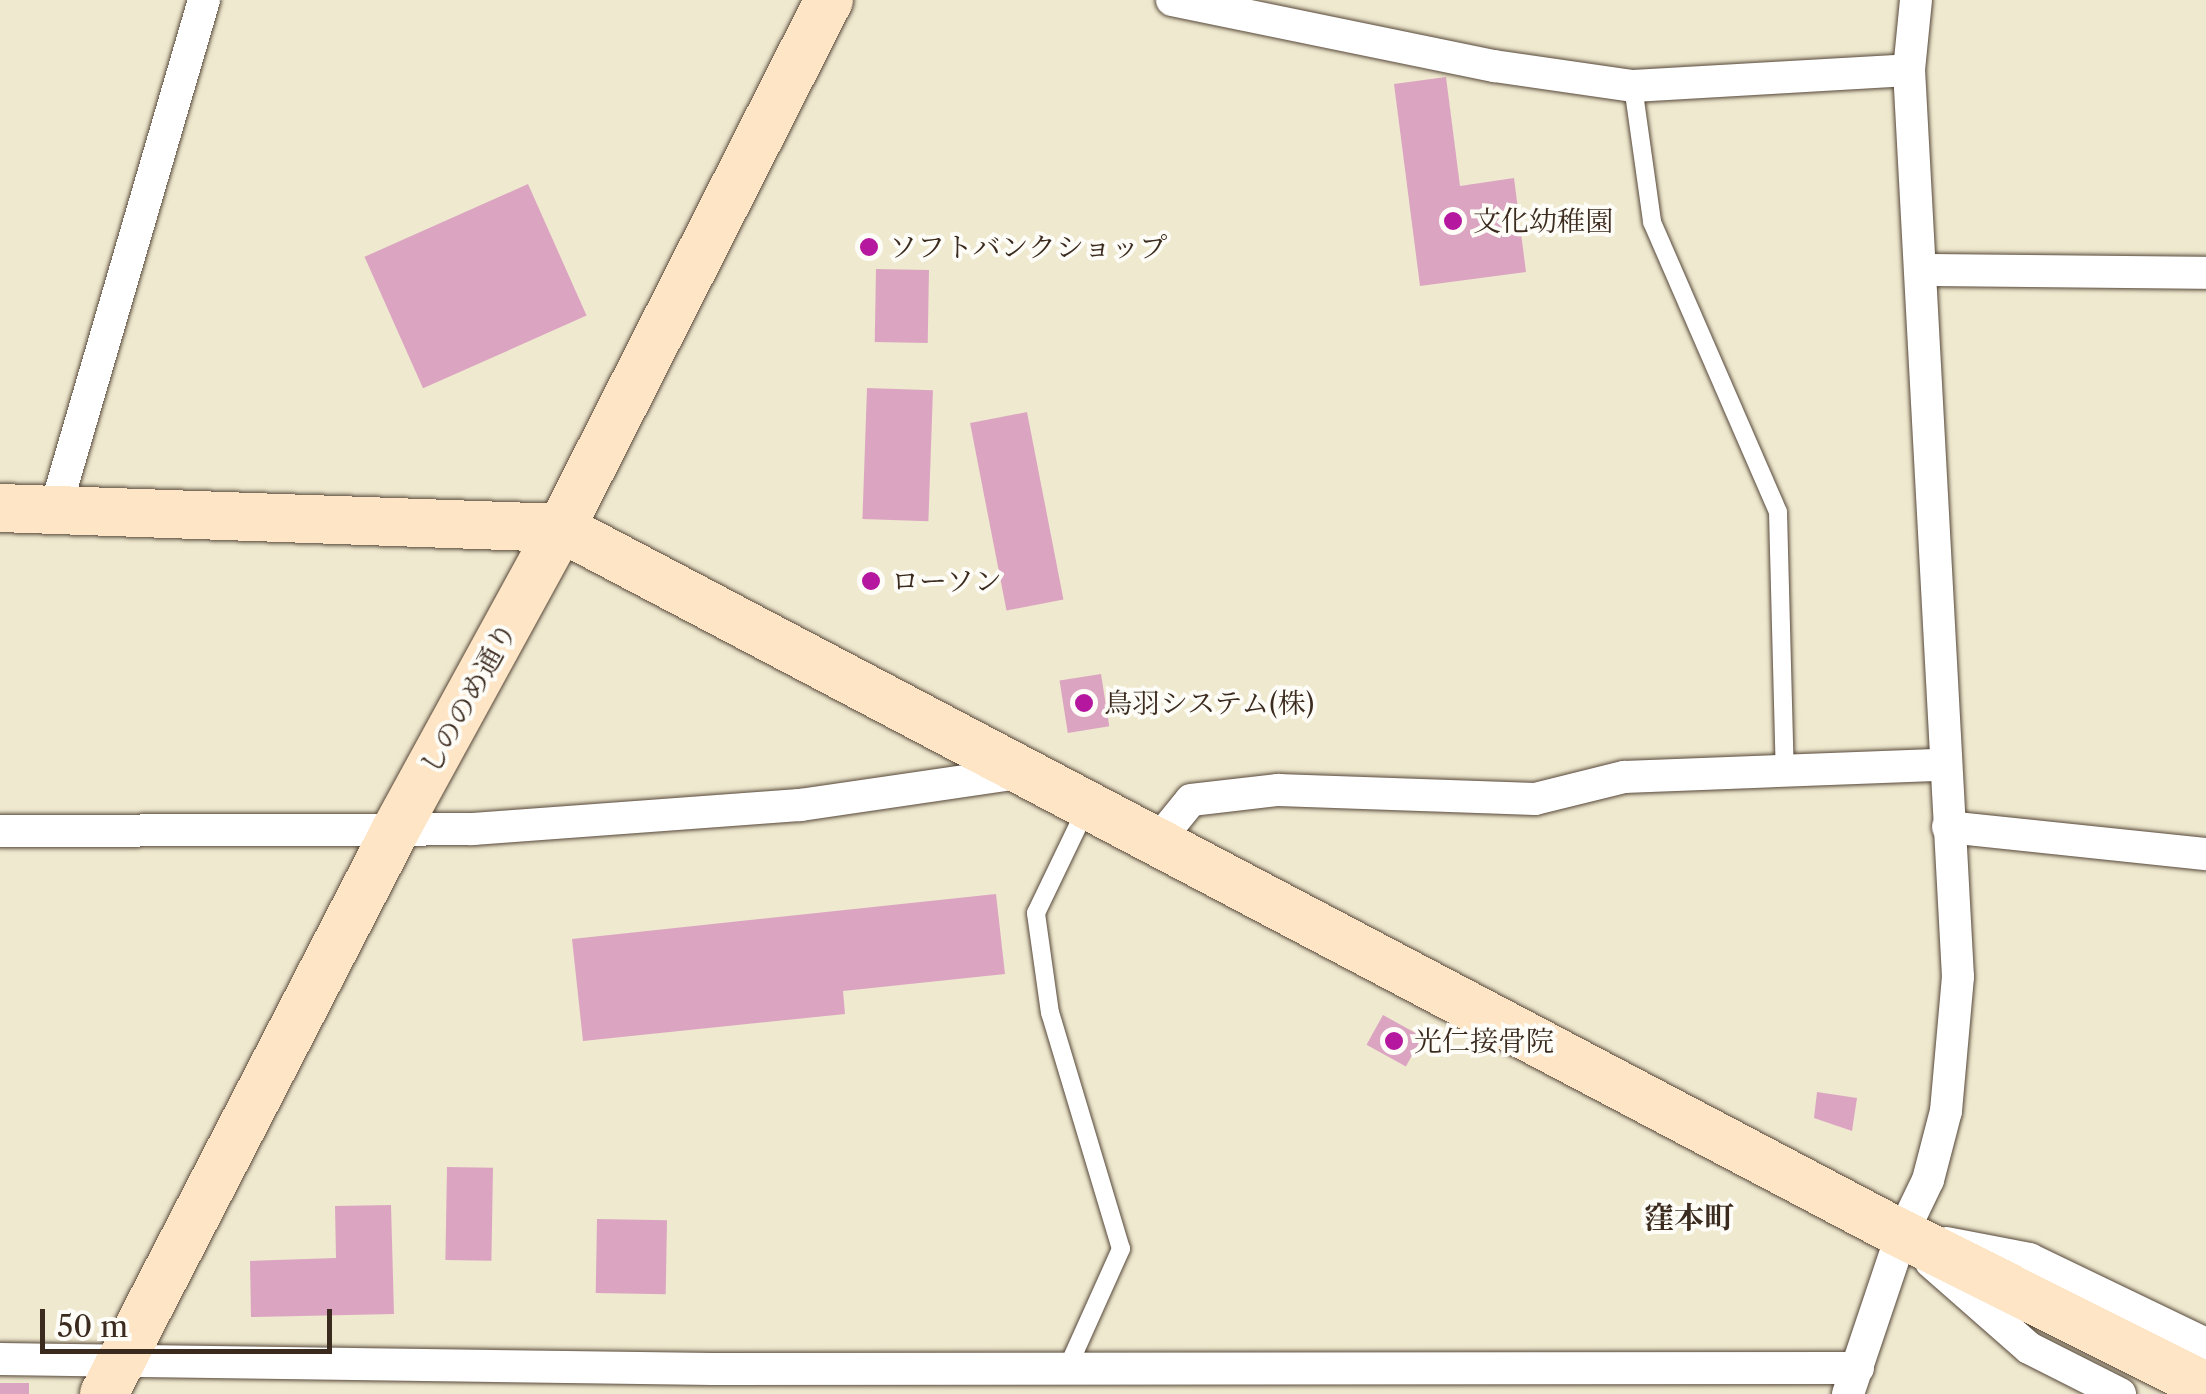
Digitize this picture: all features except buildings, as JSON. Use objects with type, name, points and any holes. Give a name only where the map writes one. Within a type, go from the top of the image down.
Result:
[{"type":"street","points":[[55,510],[204,0]]},
{"type":"street","name":"しののめ通り","points":[[114,1377],[395,830],[561,528],[829,0]]},
{"type":"street","points":[[1172,0],[1494,66],[1633,86],[1910,70]]},
{"type":"street","points":[[0,1359],[114,1377],[930,1382],[1066,1369],[1853,1381],[1902,1234],[1928,1180],[1946,1110],[1958,977],[1942,765],[1924,270],[1910,70],[1916,0]]},
{"type":"street","points":[[1924,270],[2206,274]]},
{"type":"street","points":[[0,508],[561,528],[1019,773],[1902,1234],[2206,1386]]},
{"type":"street","points":[[1156,843],[1191,800],[1278,790],[1535,800],[1624,777],[1785,776],[1942,765]]},
{"type":"street","points":[[0,831],[395,830],[800,804],[1019,773]]},
{"type":"street","points":[[1948,827],[2206,854]]},
{"type":"street","points":[[1902,1234],[2029,1259],[2206,1344]]},
{"type":"street","points":[[1902,1234],[2029,1348],[2120,1394]]},
{"type":"lane","points":[[1633,86],[1652,222],[1778,512],[1785,776]]},
{"type":"lane","points":[[1066,1369],[1121,1249],[1050,1013],[1036,914],[1087,806]]},
{"type":"place","name":"文化幼稚園","points":[[1453,221]]},
{"type":"place","name":"ソフトバンクショップ","points":[[869,247]]},
{"type":"place","name":"ローソン","points":[[871,581]]},
{"type":"place","name":"鳥羽システム(株)","points":[[1084,703]]},
{"type":"place","name":"光仁接骨院","points":[[1394,1041]]},
{"type":"district","name":"窪本町","points":[[1689,1218]]}]
